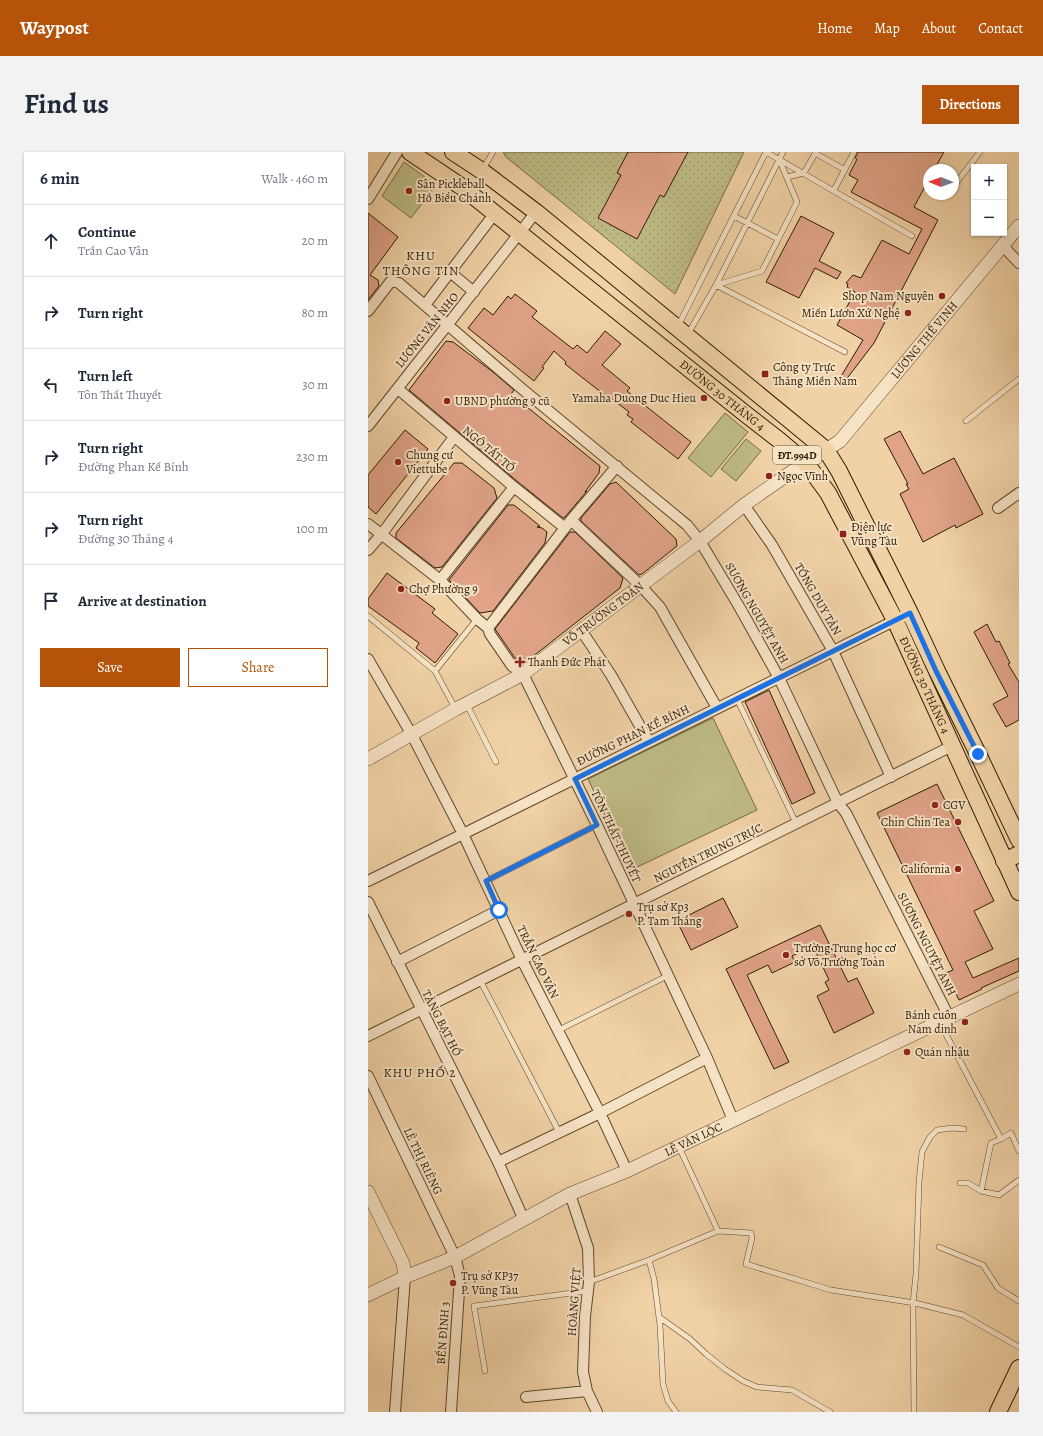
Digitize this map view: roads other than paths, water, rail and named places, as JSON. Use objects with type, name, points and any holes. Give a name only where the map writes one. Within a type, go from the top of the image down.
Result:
[{"type":"main road","name":"ĐƯỜNG 30 THÁNG 4","points":[[410,152],[429,163],[495,213],[806,463],[828,493],[895,620],[1019,892]]},
{"type":"main road","name":"ĐƯỜNG 30 THÁNG 4","points":[[453,152],[482,171],[536,212],[826,450],[839,471],[910,613],[936,671],[1019,840]]},
{"type":"main road","points":[[468,192],[482,171]]},
{"type":"main road","points":[[1004,861],[1019,854]]},
{"type":"main road","points":[[998,1412],[1019,1368]]},
{"type":"street","points":[[368,199],[397,152]]},
{"type":"street","name":"LƯƠNG VĂN NHO","points":[[370,420],[398,388],[536,212]]},
{"type":"street","points":[[425,305],[495,213]]},
{"type":"street","name":"LƯƠNG THẾ VINH","points":[[826,450],[840,441],[1019,226]]},
{"type":"street","points":[[1003,246],[1019,263]]},
{"type":"street","points":[[450,272],[474,292]]},
{"type":"street","name":"SƯƠNG NGUYỆT ANH","points":[[368,311],[391,281],[394,280],[399,283],[521,388],[687,525],[700,541],[779,678],[838,803],[846,813],[944,1020]]},
{"type":"street","name":"NGÔ TẤT TỐ","points":[[398,388],[514,487],[568,524],[641,586],[660,607],[717,708]]},
{"type":"street","points":[[368,550],[381,535],[454,437]]},
{"type":"street","name":"VÕ TRƯỜNG TOẢN","points":[[368,758],[523,674],[700,541],[744,505],[826,450]]},
{"type":"street","points":[[488,628],[568,524],[617,466]]},
{"type":"street","points":[[440,580],[514,487]]},
{"type":"street","points":[[998,508],[1019,493]]},
{"type":"street","name":"TỐNG DUY TÂN","points":[[744,505],[772,545],[833,651],[891,777]]},
{"type":"street","name":"TÔN THẤT THUYẾT","points":[[368,524],[440,580],[477,619],[488,628],[490,634],[512,666],[523,674],[575,779],[707,1058],[733,1120]]},
{"type":"street","name":"ĐƯỜNG PHAN KẾ BÍNH","points":[[368,881],[910,613]]},
{"type":"street","points":[[581,630],[611,674],[649,742]]},
{"type":"street","name":"TRẦN CAO VÂN","points":[[368,661],[412,735],[464,834],[522,960],[600,1112],[627,1171]]},
{"type":"street","name":"NGUYỄN TRUNG TRỰC","points":[[369,1033],[522,960],[952,746]]},
{"type":"street","name":"TĂNG BẠT HỔ","points":[[368,902],[498,1162],[524,1220]]},
{"type":"street","points":[[397,962],[499,910]]},
{"type":"street","name":"LÊ VĂN LỘC","points":[[368,1295],[405,1277],[455,1257],[570,1194],[627,1171],[1019,984]]},
{"type":"street","points":[[498,1162],[707,1058]]},
{"type":"street","name":"LÊ THỊ RIÊNG","points":[[368,1076],[455,1257]]},
{"type":"street","name":"HOÀNG VIỆT","points":[[570,1194],[588,1248],[588,1286],[585,1316],[583,1372],[587,1390],[597,1412]]},
{"type":"street","points":[[369,1197],[403,1263],[405,1277],[395,1412]]},
{"type":"street","name":"BẾN ĐÌNH 3","points":[[451,1412],[460,1276],[455,1257]]},
{"type":"street","points":[[526,1397],[587,1390]]},
{"type":"lane","points":[[482,171],[493,152]]},
{"type":"lane","points":[[682,332],[734,216],[766,152],[912,236]]},
{"type":"lane","points":[[682,332],[716,285],[746,222],[783,152]]},
{"type":"lane","points":[[787,177],[804,173],[816,152],[845,170]]},
{"type":"lane","points":[[834,190],[854,152]]},
{"type":"lane","points":[[959,179],[980,152]]},
{"type":"lane","points":[[716,285],[762,271],[797,202],[779,159]]},
{"type":"lane","points":[[734,216],[778,239]]},
{"type":"lane","points":[[716,285],[845,352]]},
{"type":"lane","points":[[966,421],[1019,379]]},
{"type":"lane","points":[[368,616],[435,671],[461,707],[496,762]]},
{"type":"lane","points":[[435,671],[477,619]]},
{"type":"lane","points":[[737,699],[796,823]]},
{"type":"lane","points":[[486,881],[597,825]]},
{"type":"lane","points":[[558,1031],[667,976]]},
{"type":"lane","points":[[480,980],[559,1132]]},
{"type":"lane","points":[[944,1020],[1001,1139]]},
{"type":"lane","points":[[914,1412],[913,1303],[916,1274],[919,1182],[922,1152],[930,1137],[937,1130],[952,1128],[964,1129]]},
{"type":"lane","points":[[981,1191],[991,1143],[1001,1139],[1010,1132],[1019,1151]]},
{"type":"lane","points":[[678,1146],[718,1231]]},
{"type":"lane","points":[[960,1183],[968,1183],[981,1191],[999,1195],[1019,1180]]},
{"type":"lane","points":[[485,1371],[474,1306],[588,1286],[718,1231],[751,1233],[752,1238],[746,1264],[831,1290],[913,1303],[963,1315],[1019,1347]]},
{"type":"lane","points":[[939,1247],[983,1265],[998,1288],[1019,1302]]},
{"type":"lane","points":[[650,1260],[659,1317],[663,1384],[668,1401],[676,1412]]},
{"type":"lane","points":[[659,1317],[690,1339],[724,1369],[743,1381],[757,1386],[792,1390],[830,1412]]},
{"type":"place","name":"Sân Pickleball Hồ Biểu Chánh","points":[[409,191]]},
{"type":"place","name":"Shop Nam Nguyên","points":[[942,296]]},
{"type":"place","name":"Miến Lươn Xứ Nghệ","points":[[908,313]]},
{"type":"place","name":"Công ty Trực Thăng Miền Nam","points":[[765,374]]},
{"type":"place","name":"Yamaha Duong Duc Hieu","points":[[704,398]]},
{"type":"place","name":"UBND phường 9 cũ","points":[[447,401]]},
{"type":"place","name":"Chung cư Viettube","points":[[398,462]]},
{"type":"place","name":"Ngọc Vĩnh","points":[[769,476]]},
{"type":"place","name":"Điện lực Vũng Tàu","points":[[843,534]]},
{"type":"place","name":"Chợ Phường 9","points":[[401,589]]},
{"type":"place","name":"Thanh Đức Phát","points":[[520,662]]},
{"type":"place","name":"CGV","points":[[935,805]]},
{"type":"place","name":"Chin Chin Tea","points":[[958,822]]},
{"type":"place","name":"California","points":[[958,869]]},
{"type":"place","name":"Trụ sở Kp3 P. Tam Thắng","points":[[629,914]]},
{"type":"place","name":"Trường Trung học cơ sở Võ Trường Toản","points":[[786,955]]},
{"type":"place","name":"Bánh cuôn Nam dinh","points":[[965,1022]]},
{"type":"place","name":"Quán nhậu","points":[[907,1052]]},
{"type":"place","name":"Trụ sở KP37 P. Vũng Tàu","points":[[453,1283]]},
{"type":"district","name":"KHU THÔNG TIN","points":[[421,262]]},
{"type":"district","name":"KHU PHỐ 2","points":[[420,1072]]}]
